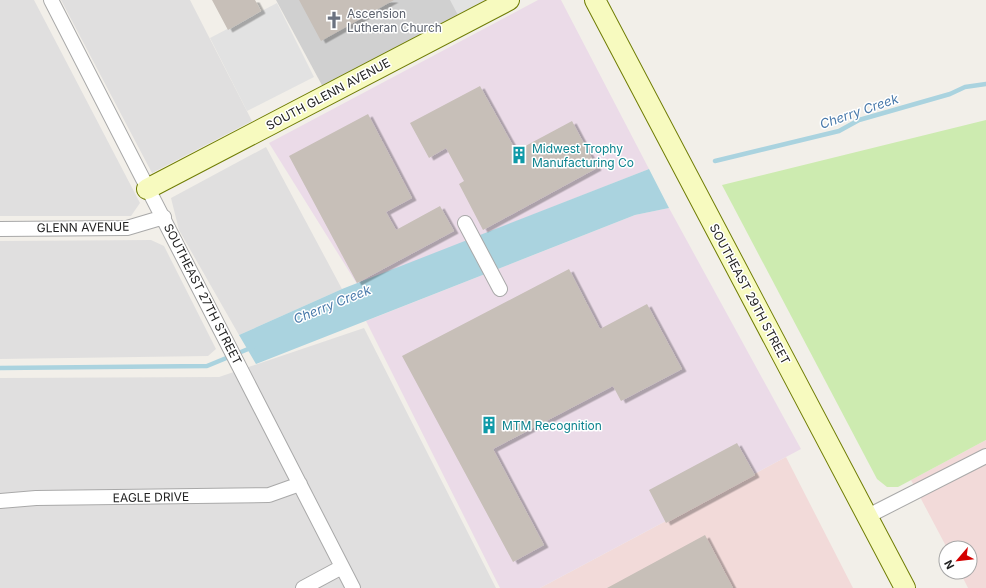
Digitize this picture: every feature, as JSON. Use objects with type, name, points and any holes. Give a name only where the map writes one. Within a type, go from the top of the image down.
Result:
[{"type":"main road","name":"SOUTH GLENN AVENUE","points":[[147,189],[509,0]]},
{"type":"main road","name":"SOUTHEAST 29TH STREET","points":[[594,0],[905,588]]},
{"type":"street","name":"SOUTHEAST 27TH STREET","points":[[51,0],[147,189],[164,217],[353,588]]},
{"type":"street","name":"GLENN AVENUE","points":[[0,228],[127,228],[164,217]]},
{"type":"street","points":[[465,223],[500,289]]},
{"type":"street","points":[[868,516],[986,456]]},
{"type":"street","name":"EAGLE DRIVE","points":[[0,501],[36,498],[268,495],[300,484]]},
{"type":"street","points":[[303,588],[342,567]]},
{"type":"shaded area","points":[[0,0],[34,0],[140,203],[131,216],[0,216]]},
{"type":"shaded area","points":[[61,0],[190,0],[252,121],[152,173]]},
{"type":"shaded area","points":[[276,0],[491,0],[324,89]]},
{"type":"shaded area","points":[[450,0],[492,0],[459,17]]},
{"type":"shaded area","points":[[538,0],[561,0],[649,169],[357,284],[269,143]]},
{"type":"shaded area","points":[[277,3],[314,77],[247,111],[210,38]]},
{"type":"shaded area","points":[[266,147],[342,289],[239,335],[179,230],[171,198]]},
{"type":"shaded area","points":[[669,208],[801,449],[540,588],[500,588],[366,321],[635,215]]},
{"type":"shaded area","points":[[151,240],[164,246],[216,349],[208,356],[0,359],[0,241]]},
{"type":"shaded area","points":[[364,328],[496,588],[0,588],[0,378],[219,377]]},
{"type":"shaded area","points":[[986,440],[986,588],[968,588],[964,580],[978,580],[978,540],[943,540],[911,480]]},
{"type":"shaded area","points":[[786,457],[853,588],[540,588]]},
{"type":"green space","points":[[986,120],[986,440],[898,487],[887,487],[877,479],[722,185]]},
{"type":"water","points":[[649,169],[669,208],[635,215],[256,364],[239,335],[342,289]]},
{"type":"building","points":[[212,0],[255,0],[261,11],[228,30]]},
{"type":"building","name":"Ascension Lutheran Church","points":[[299,0],[394,0],[321,41]]},
{"type":"building","name":"Midwest Trophy Manufacturing Co","points":[[480,86],[516,151],[572,121],[597,168],[483,230],[459,184],[464,181],[446,148],[429,158],[410,123]]},
{"type":"building","points":[[368,114],[412,198],[386,212],[396,230],[440,206],[454,231],[357,283],[289,156]]},
{"type":"building","name":"MTM Recognition","points":[[569,269],[600,329],[647,304],[682,369],[621,401],[613,386],[493,449],[544,545],[513,562],[402,356]]},
{"type":"building","points":[[737,443],[755,475],[666,523],[649,490]]},
{"type":"building","points":[[705,535],[733,588],[607,588]]},
{"type":"waterway","name":"Cherry Creek","points":[[715,161],[839,131],[859,120],[950,94],[965,87],[986,84]]},
{"type":"waterway","name":"Cherry Creek","points":[[0,368],[207,366],[253,347]]},
{"type":"place","name":"Ascension Lutheran Church","points":[[334,20]]},
{"type":"place","name":"Midwest Trophy Manufacturing Co","points":[[519,155]]},
{"type":"place","name":"MTM Recognition","points":[[489,425]]}]
